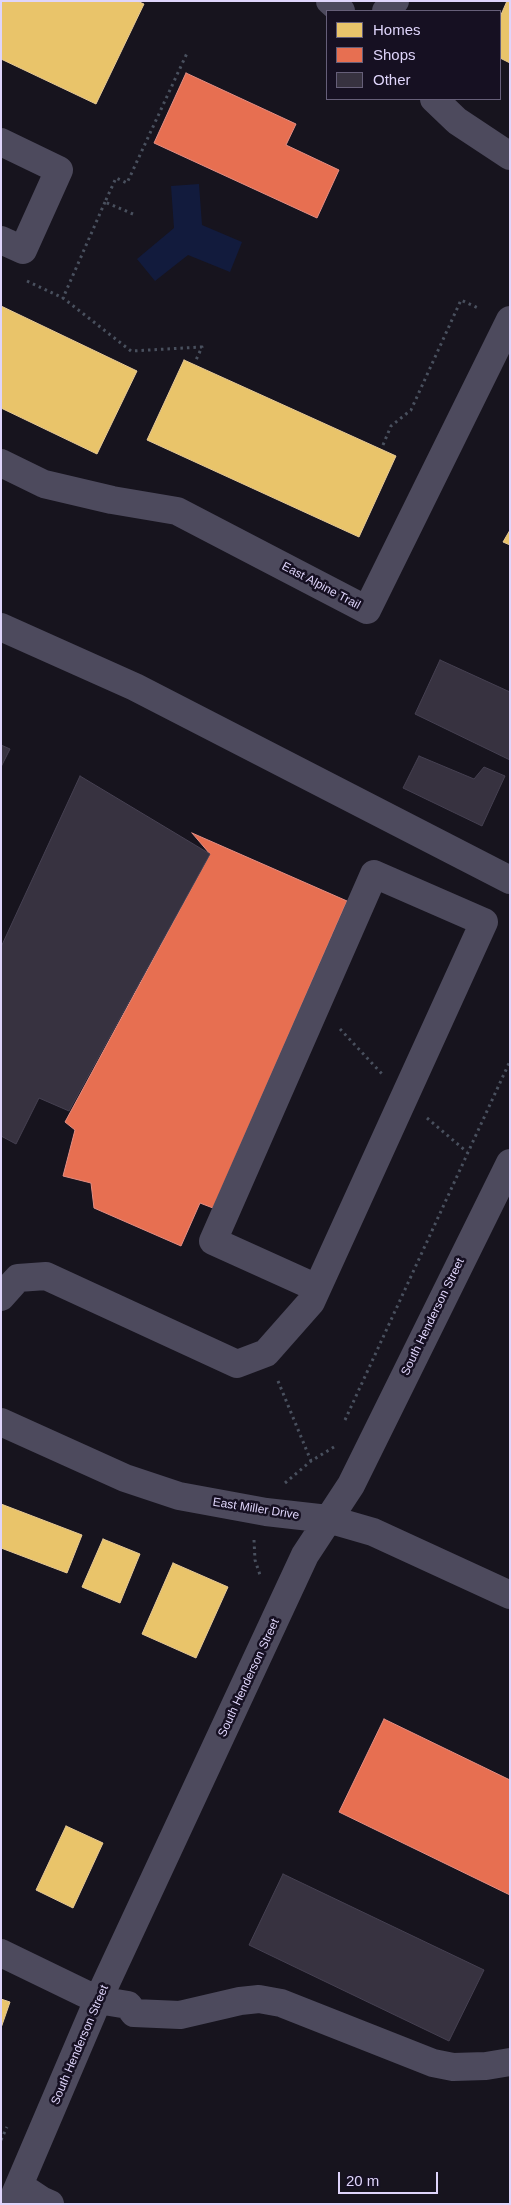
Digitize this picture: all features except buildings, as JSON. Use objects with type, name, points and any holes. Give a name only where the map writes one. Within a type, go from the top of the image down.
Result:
[{"type":"street","points":[[330,1],[340,10]]},
{"type":"street","points":[[435,100],[457,121],[510,156]]},
{"type":"street","points":[[1,142],[59,170],[23,250],[1,240]]},
{"type":"street","name":"East Alpine Trail","points":[[1,463],[44,484],[112,500],[177,510],[367,610],[509,322]]},
{"type":"street","points":[[1,627],[134,687],[510,880]]},
{"type":"street","points":[[1,1297],[18,1278],[46,1276],[237,1364],[266,1353],[311,1302],[484,922],[374,874],[213,1241],[317,1288]]},
{"type":"street","name":"South Henderson Street","points":[[16,2195],[98,2000],[306,1555],[351,1485],[510,1163]]},
{"type":"street","name":"East Miller Drive","points":[[1,1422],[125,1478],[178,1496],[266,1512],[328,1519],[373,1532],[510,1596]]},
{"type":"street","points":[[1,1953],[98,2000],[128,2005],[134,2014],[180,2015],[240,2000],[259,1999],[281,2003],[433,2063],[453,2067],[486,2066],[510,2062]]},
{"type":"street","points":[[16,2195],[41,2200],[50,2204]]},
{"type":"path","points":[[62,298],[116,178],[126,183],[188,51]]},
{"type":"path","points":[[104,202],[133,214]]},
{"type":"path","points":[[19,276],[62,298],[131,351],[202,347],[196,360]]},
{"type":"path","points":[[383,446],[391,426],[411,410],[460,300],[509,322]]},
{"type":"path","points":[[345,1421],[510,1060]]},
{"type":"path","points":[[266,1353],[311,1461]]},
{"type":"path","points":[[282,1485],[311,1461],[333,1448],[337,1439]]},
{"type":"water","points":[[199,184],[202,225],[242,242],[230,272],[188,255],[155,281],[137,259],[174,228],[171,186]]}]
